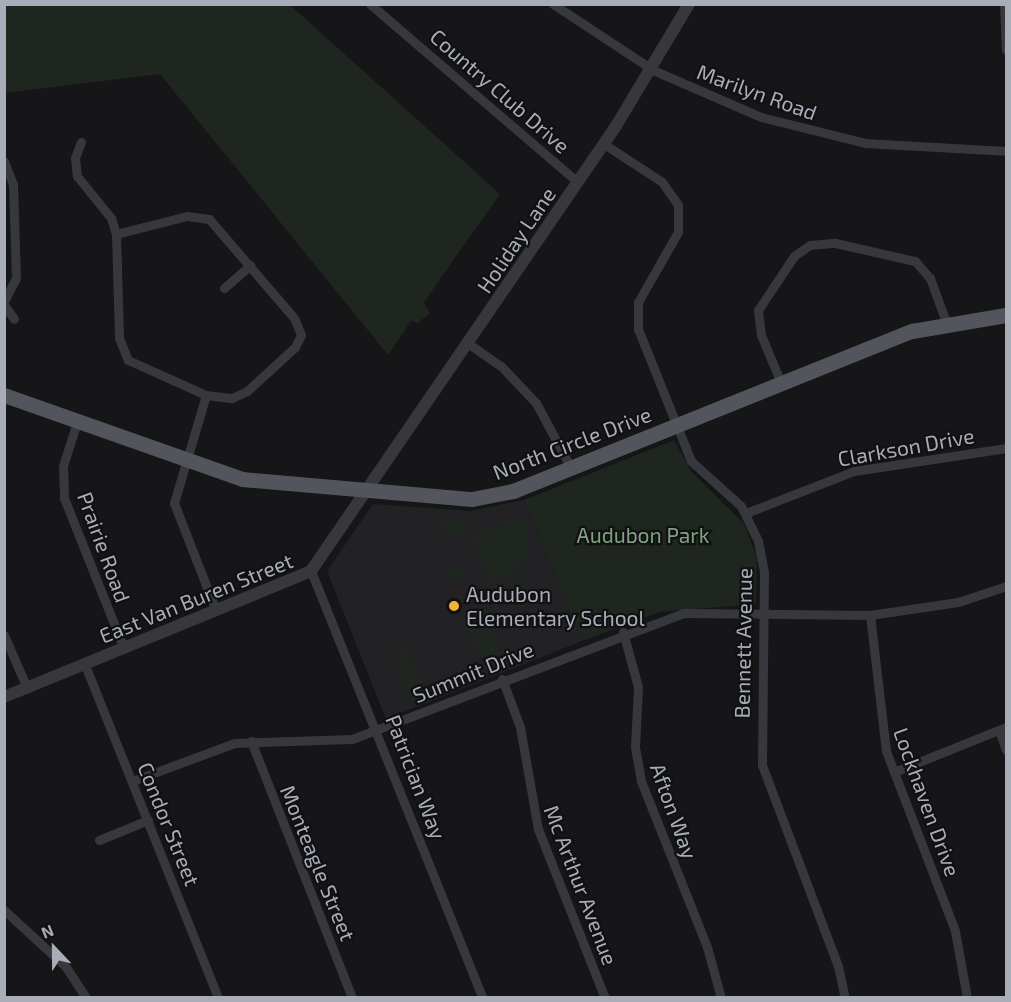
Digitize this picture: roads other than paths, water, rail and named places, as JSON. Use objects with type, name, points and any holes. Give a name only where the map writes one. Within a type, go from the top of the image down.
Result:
[{"type":"main road","name":"North Circle Drive","points":[[4,394],[185,461],[242,479],[369,493],[472,499],[513,491],[781,383],[946,322],[1006,315]]},
{"type":"street","name":"Country Club Drive","points":[[370,4],[578,182]]},
{"type":"street","name":"Marilyn Road","points":[[553,4],[653,70],[735,107],[808,130],[897,147],[1006,151]]},
{"type":"street","name":"Holiday Lane","points":[[369,493],[653,70],[689,4]]},
{"type":"street","points":[[1004,4],[1006,50]]},
{"type":"street","points":[[81,142],[75,158],[76,176],[111,218],[116,234],[124,354],[141,370],[206,395],[232,398],[247,391],[305,335],[294,318],[220,227],[203,216],[116,234]]},
{"type":"street","name":"Bennett Avenue","points":[[604,144],[662,182],[678,205],[678,232],[641,295],[636,319],[675,425],[696,468],[746,513],[763,561],[762,765],[838,966],[845,998]]},
{"type":"street","points":[[4,161],[13,184],[16,278],[4,303],[14,319]]},
{"type":"street","points":[[781,383],[761,335],[758,310],[794,256],[810,245],[835,243],[915,261],[930,278],[946,322]]},
{"type":"street","points":[[224,288],[250,265]]},
{"type":"street","points":[[469,344],[529,394],[571,468]]},
{"type":"street","points":[[206,395],[175,490],[177,515],[216,611]]},
{"type":"street","name":"Prairie Road","points":[[78,422],[63,466],[64,498],[124,649]]},
{"type":"street","name":"Clarkson Drive","points":[[746,513],[854,471],[1006,448]]},
{"type":"street","name":"East Van Buren Street","points":[[4,697],[311,571],[369,493]]},
{"type":"street","name":"Patrician Way","points":[[311,571],[378,729],[483,998]]},
{"type":"street","name":"Summit Drive","points":[[132,781],[221,746],[251,741],[332,742],[378,729],[622,632],[691,611],[870,615],[958,602],[1006,586]]},
{"type":"street","name":"Lockhaven Drive","points":[[870,615],[878,712],[894,772],[955,931],[967,998]]},
{"type":"street","name":"Afton Way","points":[[622,632],[638,687],[635,747],[641,781],[708,947],[721,998]]},
{"type":"street","points":[[4,634],[27,688]]},
{"type":"street","name":"Condor Street","points":[[85,665],[218,998]]},
{"type":"street","name":"Mc Arthur Avenue","points":[[502,679],[519,727],[538,829],[605,998]]},
{"type":"street","points":[[894,772],[1003,729],[1006,750]]},
{"type":"street","name":"Monteagle Street","points":[[251,741],[352,998]]},
{"type":"street","points":[[99,840],[148,820]]},
{"type":"street","points":[[4,910],[66,967],[86,998]]},
{"type":"place","name":"Audubon Elementary School","points":[[454,606]]},
{"type":"park label","name":"Audubon Park","points":[[643,535]]}]
